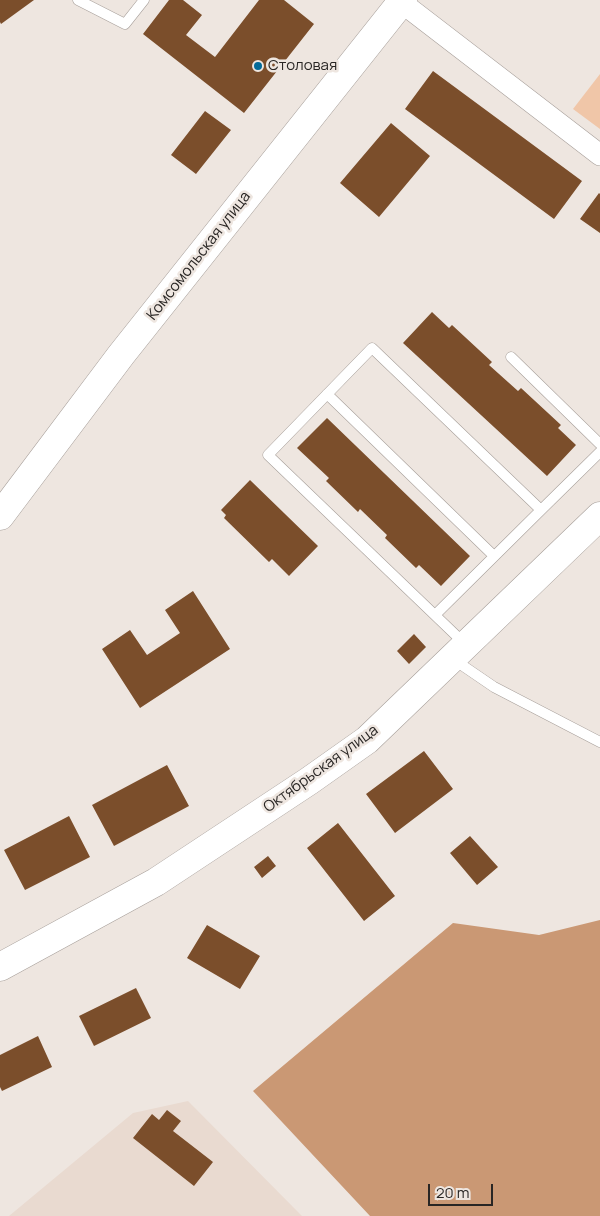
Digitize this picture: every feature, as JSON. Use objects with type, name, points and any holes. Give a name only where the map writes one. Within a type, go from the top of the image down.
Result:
[{"type":"main road","name":"Комсомольская улица","points":[[0,516],[121,355],[400,1]]},
{"type":"main road","name":"Октябрьская улица","points":[[0,967],[156,882],[309,781],[367,740],[600,516]]},
{"type":"street","points":[[400,1],[600,155]]},
{"type":"lane","points":[[78,0],[125,24],[144,0]]},
{"type":"lane","points":[[541,510],[372,348],[268,455],[435,616],[459,651],[494,687],[600,742]]},
{"type":"lane","points":[[511,357],[600,444]]},
{"type":"lane","points":[[328,394],[494,556]]},
{"type":"lane","points":[[435,616],[600,452]]},
{"type":"shaded area","points":[[600,74],[600,129],[573,109]]},
{"type":"shaded area","points":[[600,920],[600,1216],[370,1216],[253,1091],[453,923],[539,935]]},
{"type":"shaded area","points":[[188,1101],[302,1216],[9,1216],[133,1113]]},
{"type":"building","points":[[0,0],[34,0],[1,24]]},
{"type":"building","points":[[169,0],[183,0],[202,15],[186,35],[215,57],[259,0],[284,0],[314,24],[244,113],[143,34]]},
{"type":"building","points":[[433,71],[582,181],[554,219],[405,109]]},
{"type":"building","points":[[205,111],[231,130],[196,174],[171,155]]},
{"type":"building","points":[[391,123],[430,156],[379,217],[340,183]]},
{"type":"building","points":[[600,194],[600,233],[580,219]]},
{"type":"building","points":[[432,312],[449,328],[452,325],[492,362],[489,365],[518,391],[521,388],[561,425],[558,428],[576,445],[547,476],[403,343]]},
{"type":"building","points":[[327,418],[470,556],[441,586],[419,565],[416,568],[385,538],[387,535],[360,509],[358,512],[326,481],[329,478],[297,448]]},
{"type":"building","points":[[250,480],[318,546],[289,576],[272,559],[269,562],[224,518],[226,515],[221,510]]},
{"type":"building","points":[[193,591],[230,649],[140,708],[102,649],[130,630],[147,655],[180,633],[165,610]]},
{"type":"building","points":[[414,634],[426,647],[409,664],[397,651]]},
{"type":"building","points":[[424,751],[453,789],[395,833],[366,794]]},
{"type":"building","points":[[167,765],[189,806],[114,846],[92,805]]},
{"type":"building","points":[[69,816],[90,857],[25,890],[4,850]]},
{"type":"building","points":[[338,823],[395,896],[364,921],[307,848]]},
{"type":"building","points":[[470,836],[498,867],[477,885],[450,853]]},
{"type":"building","points":[[268,856],[276,866],[262,878],[254,867]]},
{"type":"building","points":[[207,925],[260,956],[240,989],[187,958]]},
{"type":"building","points":[[136,988],[151,1018],[94,1046],[79,1016]]},
{"type":"building","points":[[38,1036],[52,1067],[2,1091],[0,1087],[0,1055]]},
{"type":"building","points":[[167,1110],[181,1121],[173,1131],[213,1162],[194,1186],[133,1138],[152,1114],[159,1120]]},
{"type":"place","name":"Столовая","points":[[258,66]]}]
